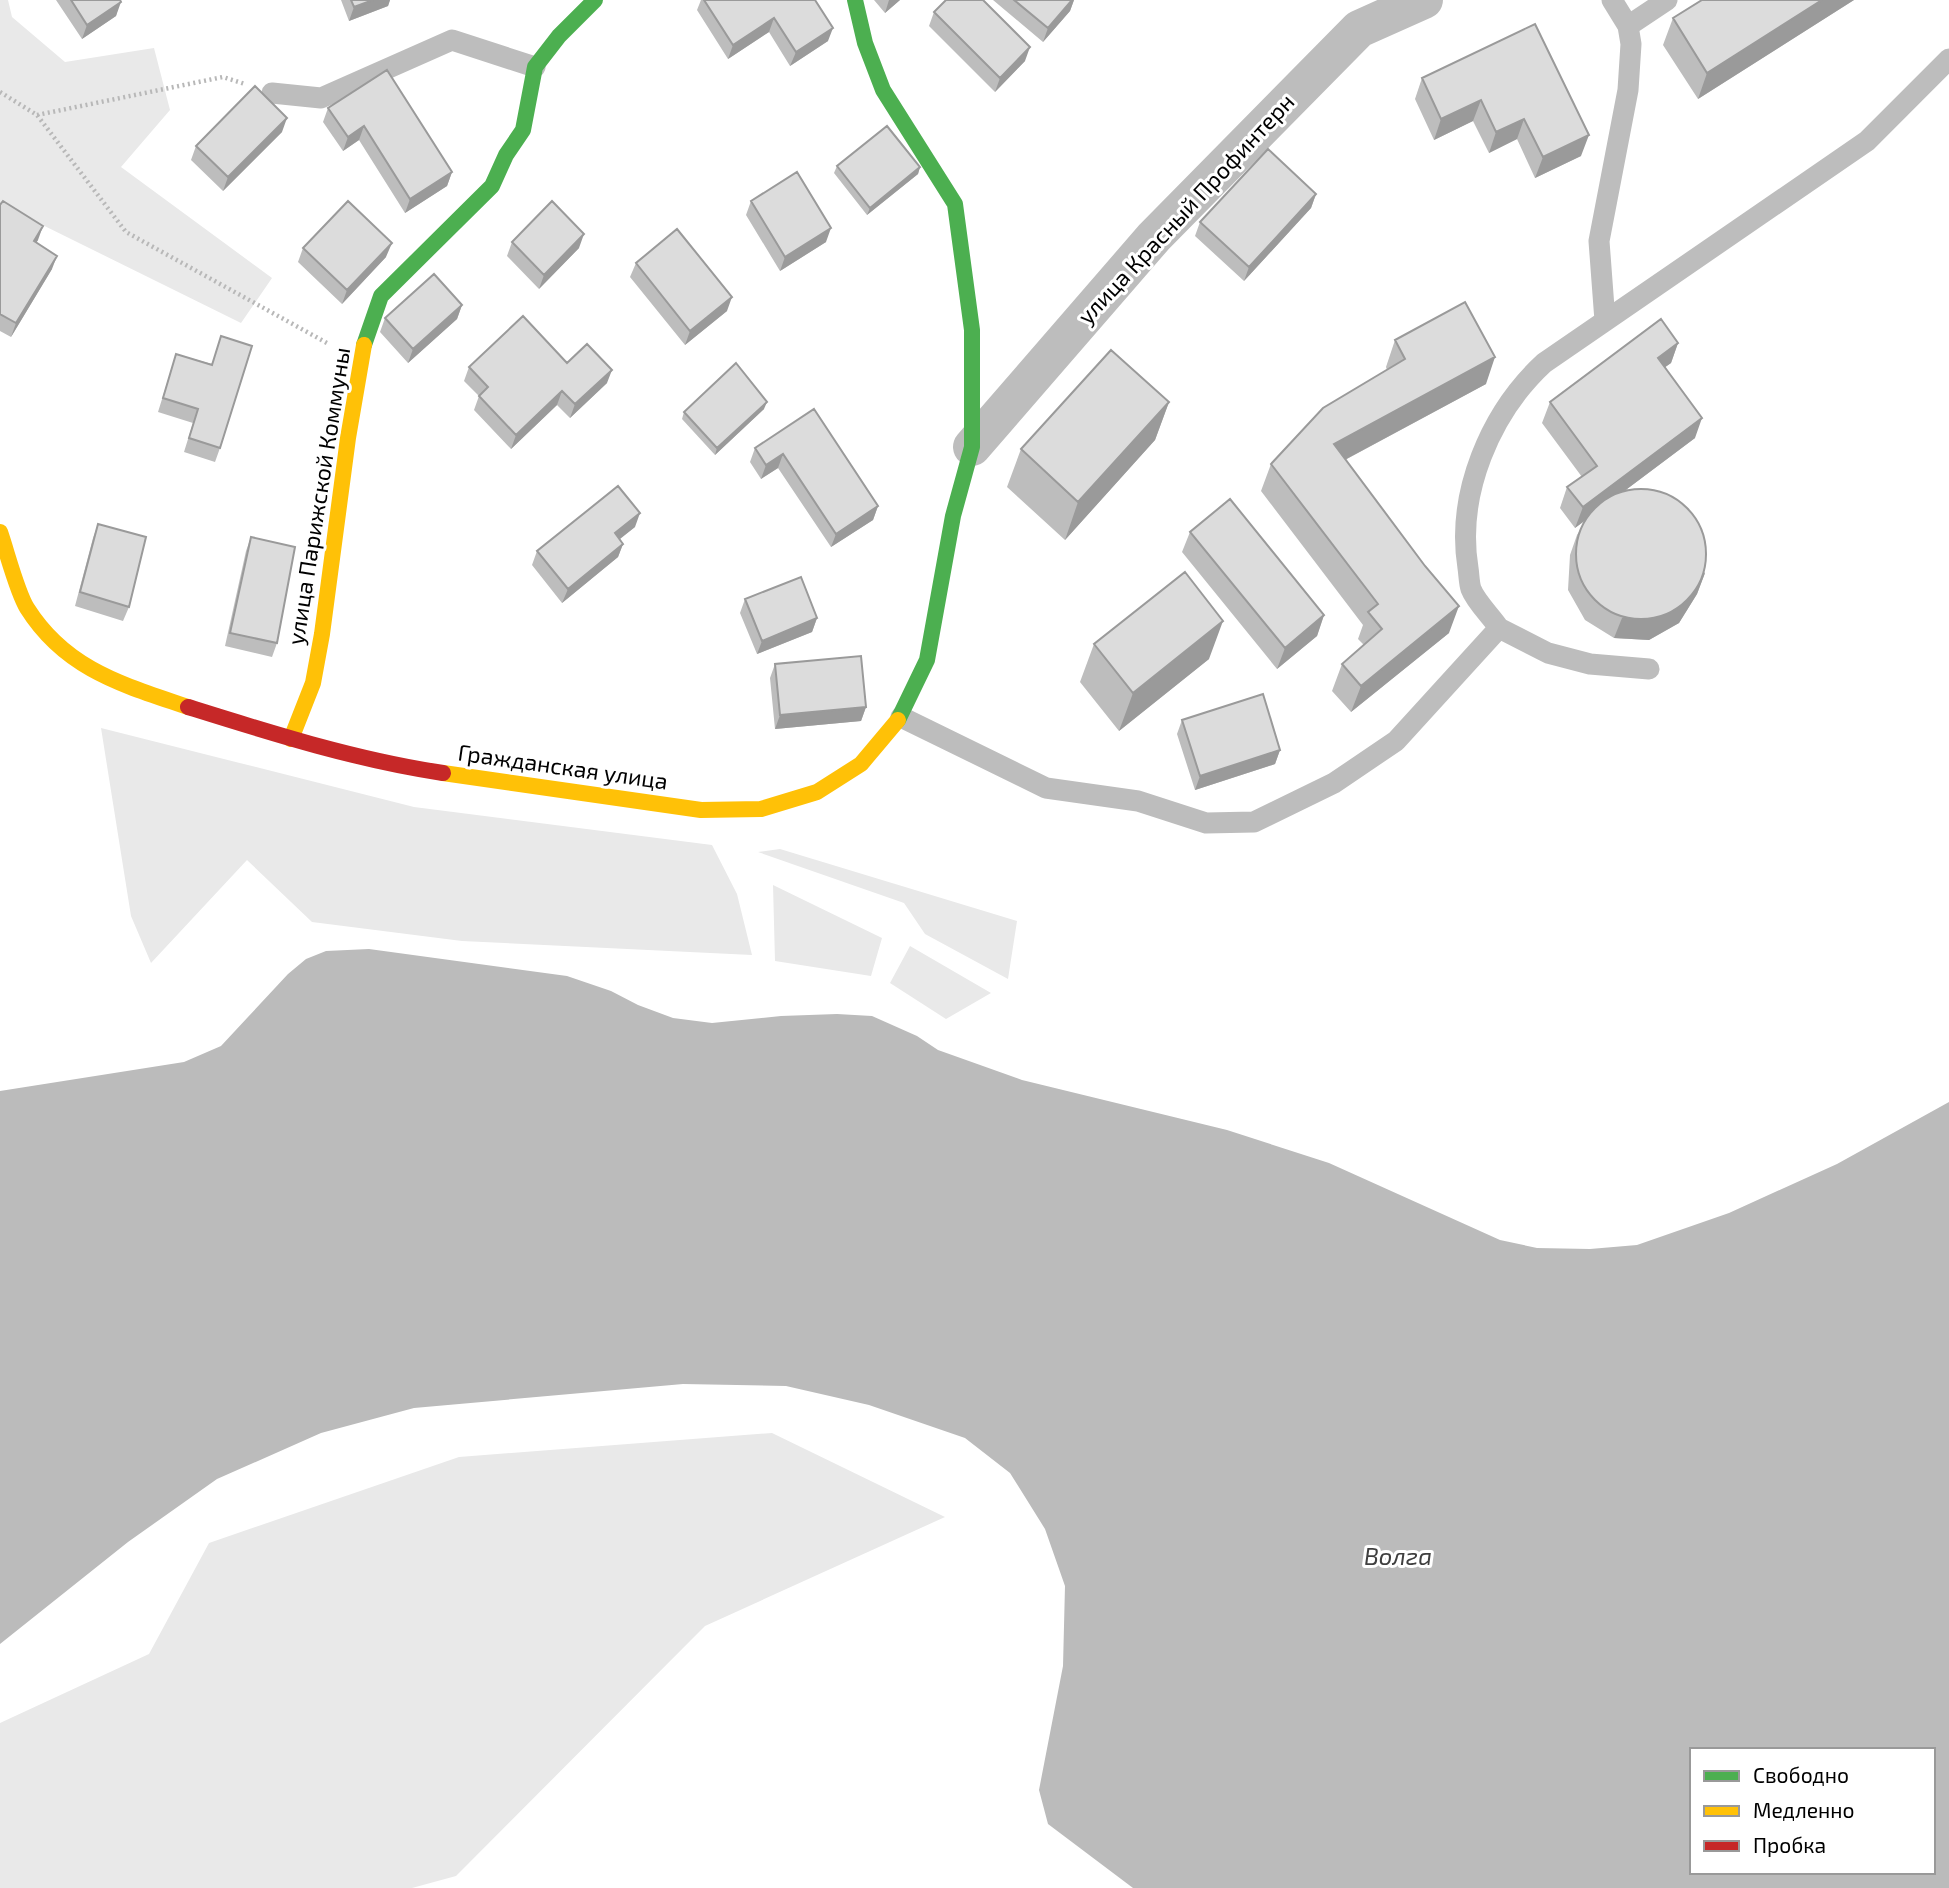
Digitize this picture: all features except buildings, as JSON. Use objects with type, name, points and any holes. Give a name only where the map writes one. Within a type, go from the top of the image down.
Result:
[{"type":"street","name":"улица Парижской Коммуны","points":[[290,739],[313,684],[363,349],[381,296],[492,186],[506,155],[523,130],[535,68],[559,36],[595,0]]},
{"type":"street","name":"Гражданская улица","points":[[0,532],[26,607],[62,651],[107,679],[187,707],[290,739],[431,771],[701,810],[761,809],[817,792],[861,764],[901,717],[927,660],[953,516],[972,447],[972,330],[955,204],[883,90],[865,43],[855,0]]},
{"type":"street","points":[[1357,14],[1424,0]]},
{"type":"street","name":"улица Красный Профинтерн","points":[[972,447],[1154,237],[1357,14]]},
{"type":"lane","points":[[1605,321],[1599,240],[1628,90],[1631,44],[1628,26],[1612,0]]},
{"type":"lane","points":[[1628,26],[1667,0]]},
{"type":"lane","points":[[272,93],[321,98],[452,40],[535,68]]},
{"type":"lane","points":[[1648,669],[1590,664],[1548,653],[1499,628],[1471,590],[1465,554],[1467,516],[1473,481],[1487,446],[1507,407],[1525,380],[1544,363],[1867,141],[1949,59]]},
{"type":"lane","points":[[901,717],[1046,788],[1138,801],[1206,822],[1254,822],[1334,783],[1396,741],[1499,628]]},
{"type":"path","points":[[37,114],[223,77],[272,93]]},
{"type":"path","points":[[0,92],[37,114],[126,232],[361,362]]},
{"type":"shaded area","points":[[0,0],[8,0],[12,17],[65,62],[154,48],[170,110],[121,167],[272,278],[241,323],[0,204]]},
{"type":"shaded area","points":[[101,728],[414,807],[712,845],[737,894],[752,955],[462,941],[312,922],[247,860],[151,963],[131,916]]},
{"type":"shaded area","points":[[780,849],[1017,921],[1008,979],[925,934],[904,903],[758,852]]},
{"type":"shaded area","points":[[773,885],[882,938],[871,976],[775,961]]},
{"type":"shaded area","points":[[910,946],[991,993],[946,1019],[890,983]]},
{"type":"shaded area","points":[[772,1433],[945,1517],[705,1626],[456,1876],[412,1888],[0,1888],[0,1723],[149,1654],[209,1543],[459,1457]]},
{"type":"water","name":"Волга","points":[[369,949],[567,976],[611,991],[673,1018],[712,1023],[781,1016],[872,1016],[917,1036],[938,1050],[1022,1080],[1227,1130],[1329,1163],[1500,1240],[1537,1248],[1590,1249],[1637,1245],[1729,1213],[1837,1164],[1949,1102],[1949,1888],[1133,1888],[1048,1824],[1039,1790],[1063,1666],[1065,1586],[1045,1529],[1010,1473],[965,1438],[869,1405],[786,1386],[683,1384],[414,1408],[321,1433],[217,1479],[128,1542],[0,1644],[0,1091],[184,1062],[221,1046],[288,974],[306,959],[326,951]]},
{"type":"traffic: fast","points":[[364,345],[381,296],[492,186],[506,155],[523,130],[535,67],[559,36],[595,0]]},
{"type":"traffic: fast","points":[[855,0],[865,43],[883,90],[955,204],[972,330],[972,447],[953,516],[927,660],[898,720]]},
{"type":"traffic: slow","points":[[291,739],[313,683],[364,345]]},
{"type":"traffic: slow","points":[[0,532],[23,601],[42,629],[60,647],[78,661],[119,682],[188,707]]},
{"type":"traffic: slow","points":[[443,773],[701,810],[761,809],[817,792],[861,764],[898,720]]},
{"type":"traffic: jam","points":[[188,707],[346,753],[443,773]]}]
